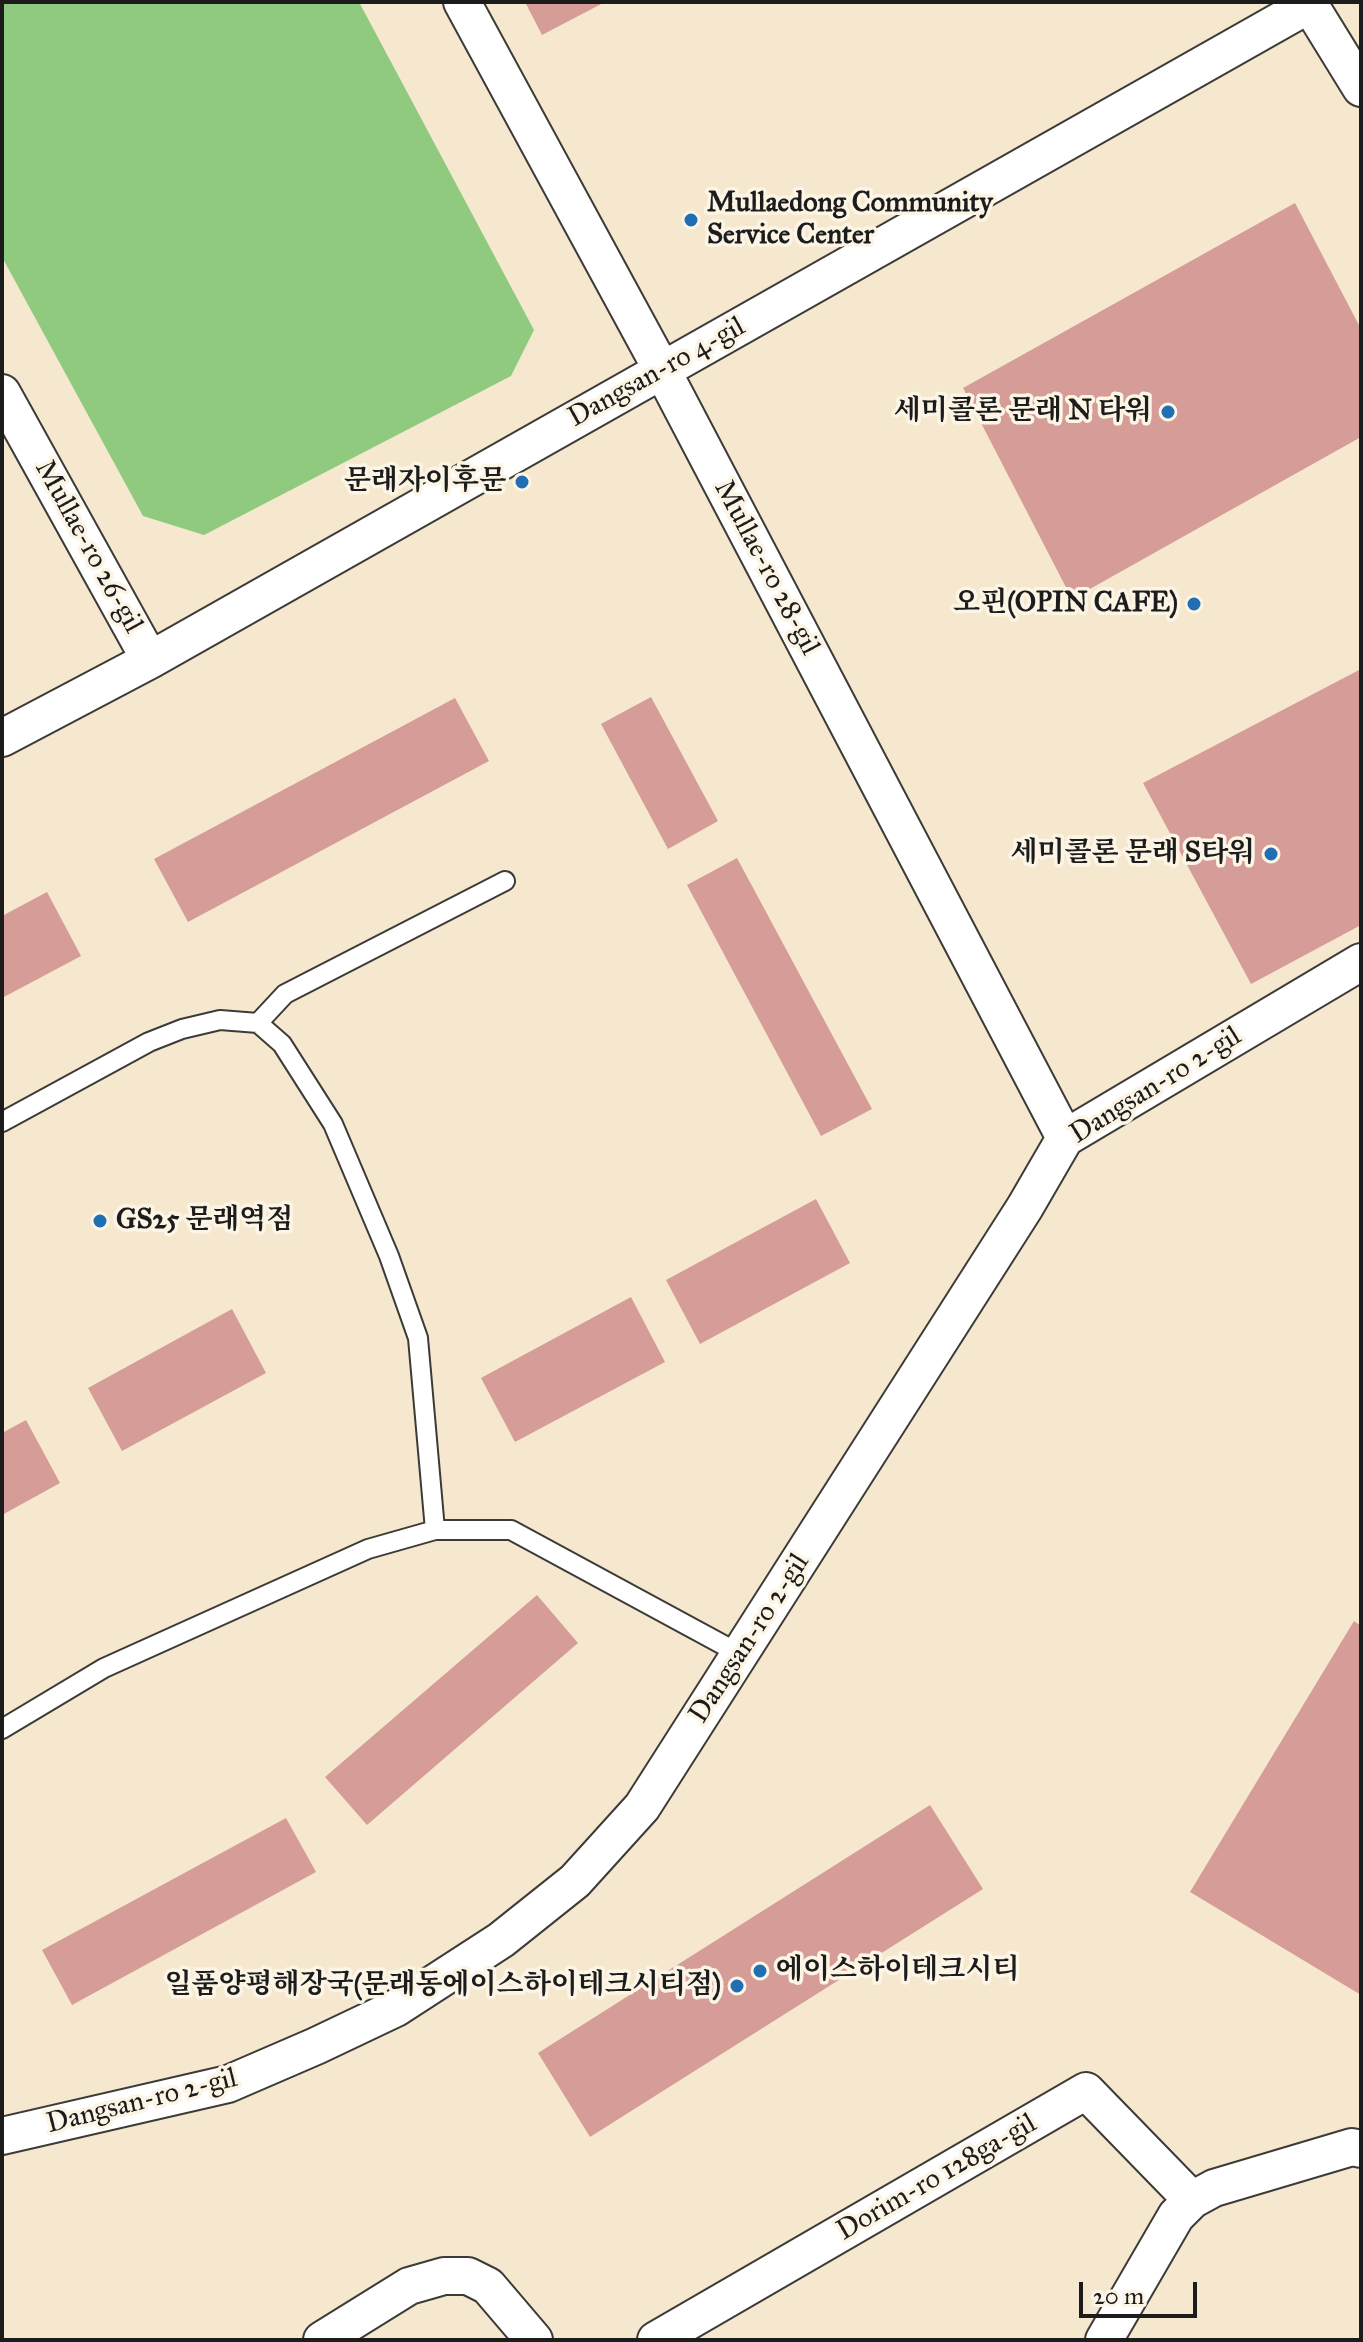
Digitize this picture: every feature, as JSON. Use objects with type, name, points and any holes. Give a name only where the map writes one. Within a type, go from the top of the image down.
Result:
[{"type":"street","name":"Mullae-ro 28-gil","points":[[462,2],[662,370],[1065,1138]]},
{"type":"street","name":"Dangsan-ro 4-gil","points":[[2,738],[150,660],[1309,3]]},
{"type":"street","points":[[1309,3],[1361,88]]},
{"type":"street","name":"Mullae-ro 26-gil","points":[[2,393],[150,660]]},
{"type":"street","name":"Dangsan-ro 2-gil","points":[[2,2136],[228,2084],[316,2046],[409,2000],[501,1940],[575,1881],[642,1807],[1025,1207],[1065,1138],[1361,962]]},
{"type":"street","name":"Dorim-ro 128ga-gil","points":[[656,2340],[1086,2091],[1192,2200]]},
{"type":"street","points":[[1104,2340],[1176,2216],[1192,2200],[1227,2184],[1352,2147],[1361,2149]]},
{"type":"street","points":[[322,2340],[409,2286],[444,2276],[468,2276],[488,2286],[534,2340]]},
{"type":"lane","points":[[258,1023],[285,994],[505,881]]},
{"type":"lane","points":[[2,1122],[149,1042],[182,1029],[220,1020],[258,1023],[282,1044],[333,1124],[389,1256],[418,1338],[435,1530]]},
{"type":"lane","points":[[2,1729],[104,1668],[368,1549],[435,1530],[511,1530],[740,1654]]},
{"type":"green space","points":[[2,2],[359,2],[534,330],[511,376],[204,535],[143,516],[2,257]]},
{"type":"building","points":[[525,2],[605,2],[542,35]]},
{"type":"building","name":"세미콜론 문래 N 타워","points":[[1295,203],[1361,329],[1361,437],[1072,599],[963,388]]},
{"type":"building","name":"세미콜론 문래 S타워","points":[[1361,669],[1361,925],[1251,984],[1143,783]]},
{"type":"building","points":[[651,697],[718,821],[668,849],[601,724]]},
{"type":"building","points":[[455,698],[489,761],[188,922],[154,859]]},
{"type":"building","points":[[737,858],[872,1109],[821,1136],[687,885]]},
{"type":"building","points":[[47,892],[81,956],[2,998],[2,916]]},
{"type":"building","points":[[816,1199],[850,1263],[700,1344],[666,1280]]},
{"type":"building","points":[[631,1297],[665,1362],[515,1442],[481,1378]]},
{"type":"building","points":[[232,1309],[266,1373],[122,1451],[88,1388]]},
{"type":"building","points":[[26,1420],[60,1483],[2,1515],[2,1433]]},
{"type":"building","points":[[537,1595],[578,1643],[367,1825],[325,1777]]},
{"type":"building","points":[[1354,1621],[1361,1626],[1361,1995],[1190,1892]]},
{"type":"building","name":"에이스하이테크시티","points":[[930,1805],[983,1889],[590,2137],[538,2053]]},
{"type":"building","points":[[286,1818],[316,1872],[72,2005],[42,1950]]},
{"type":"place","name":"Mullaedong Community Service Center","points":[[691,220]]},
{"type":"place","name":"세미콜론 문래 N 타워","points":[[1168,412]]},
{"type":"place","name":"문래자이후문","points":[[522,482]]},
{"type":"place","name":"오핀(OPIN CAFE)","points":[[1194,604]]},
{"type":"place","name":"세미콜론 문래 S타워","points":[[1271,854]]},
{"type":"place","name":"GS25 문래역점","points":[[100,1221]]},
{"type":"place","name":"에이스하이테크시티","points":[[760,1971]]},
{"type":"place","name":"일품양평해장국(문래동에이스하이테크시티점)","points":[[737,1986]]}]
